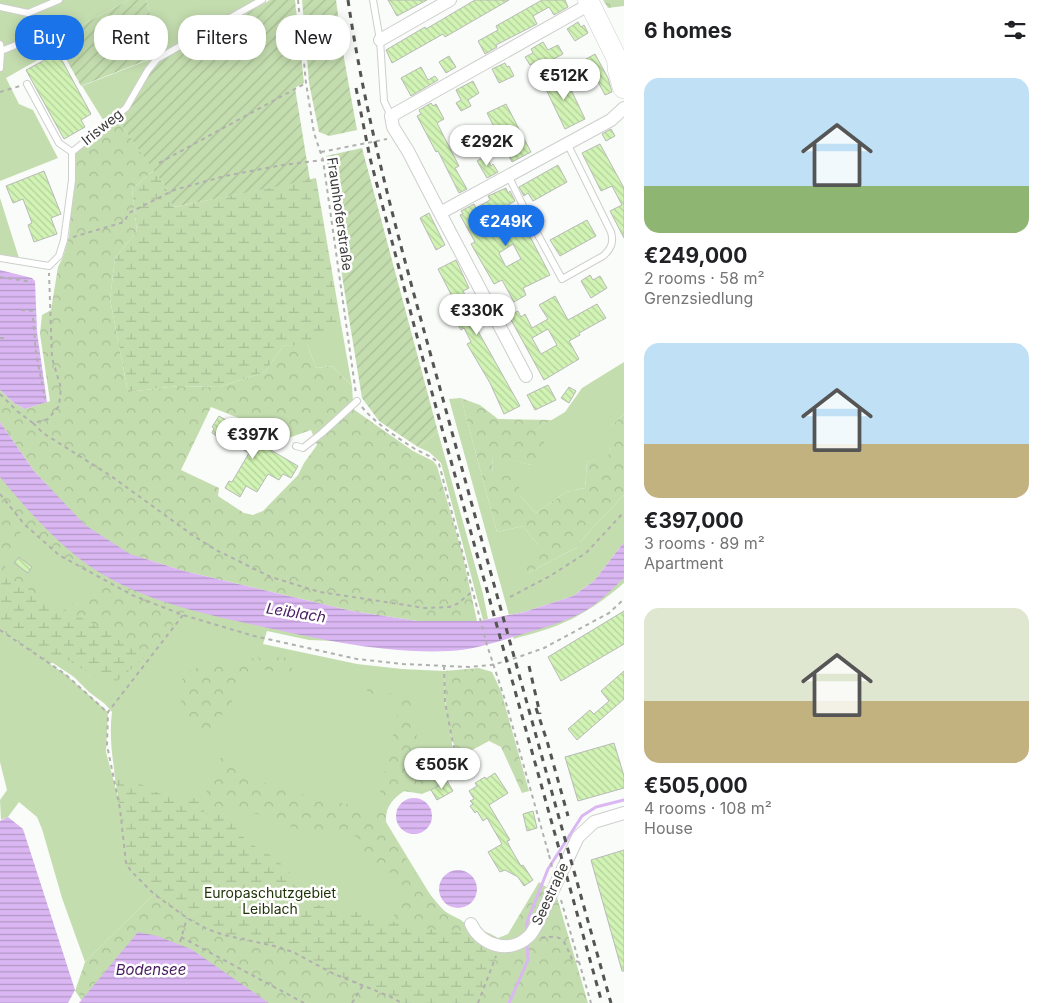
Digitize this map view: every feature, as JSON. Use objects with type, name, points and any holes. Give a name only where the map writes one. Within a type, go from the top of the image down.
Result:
[{"type":"main road","points":[[589,2],[621,62],[618,70],[624,96]]},
{"type":"street","points":[[380,40],[450,0]]},
{"type":"street","points":[[526,376],[408,151],[393,127],[391,116],[589,2]]},
{"type":"street","points":[[440,213],[611,120],[624,96]]},
{"type":"street","name":"Seestraße","points":[[498,946],[512,946],[530,936],[546,907],[578,837],[594,822],[624,813]]},
{"type":"street","points":[[472,924],[474,931],[481,938],[498,946]]},
{"type":"lane","points":[[0,6],[28,13],[59,0]]},
{"type":"lane","name":"Irisweg","points":[[49,266],[59,256],[64,240],[72,180],[72,152],[126,108],[148,70],[157,59],[262,0]]},
{"type":"lane","points":[[373,0],[380,40],[384,100],[391,116]]},
{"type":"lane","points":[[0,68],[1,47],[15,43]]},
{"type":"lane","points":[[28,84],[59,144],[72,152]]},
{"type":"lane","points":[[508,175],[562,279],[608,252],[613,242],[611,232],[567,143]]},
{"type":"lane","points":[[0,258],[49,266]]},
{"type":"lane","points":[[296,446],[303,448],[357,401]]},
{"type":"path","name":"Fraunhoferstraße","points":[[298,0],[306,83],[314,133],[323,160],[357,401]]},
{"type":"path","points":[[159,163],[306,83]]},
{"type":"path","points":[[0,92],[28,84]]},
{"type":"path","points":[[321,152],[379,141]]},
{"type":"path","points":[[64,240],[124,222],[129,213],[174,190],[225,176],[282,165],[323,160]]},
{"type":"path","points":[[33,423],[48,419],[59,406],[61,388],[52,358],[49,266]]},
{"type":"path","points":[[0,277],[32,282]]},
{"type":"path","points":[[21,310],[36,311]]},
{"type":"path","points":[[33,318],[33,332],[45,399]]},
{"type":"path","points":[[0,394],[43,433],[111,476],[191,534],[223,554],[271,577],[320,592],[425,608],[449,607],[457,604],[473,591]]},
{"type":"path","points":[[357,401],[378,422],[439,464],[487,645],[511,720],[558,890]]},
{"type":"path","points":[[0,495],[24,524],[59,555],[132,595],[183,615],[254,636],[339,656],[380,663],[469,667],[516,659],[544,648],[609,613],[624,599]]},
{"type":"path","points":[[510,597],[550,576],[586,553],[624,512]]},
{"type":"path","points":[[183,615],[108,712],[107,744],[120,809],[126,863],[131,871],[154,894],[187,918],[224,936],[274,946],[293,952],[334,974],[402,1003]]},
{"type":"path","points":[[0,630],[65,674],[108,712]]},
{"type":"path","points":[[444,666],[445,702],[456,759]]},
{"type":"path","points":[[561,899],[591,1003]]},
{"type":"path","points":[[180,942],[187,918]]},
{"type":"path","points":[[530,936],[533,938],[560,937],[565,943],[572,959],[575,962],[580,962]]},
{"type":"path","points":[[181,937],[304,1003]]},
{"type":"path","points":[[478,1003],[493,966],[498,946]]},
{"type":"path","points":[[352,1003],[363,985]]},
{"type":"green space","points":[[0,0],[129,0],[101,15],[94,15],[94,18],[84,24],[84,15],[15,15],[15,60],[38,60],[6,78],[19,104],[33,110],[58,158],[0,181]]},
{"type":"green space","points":[[129,0],[146,0],[150,15],[101,15]]},
{"type":"green space","points":[[146,0],[255,0],[229,15],[178,15],[178,45],[168,51],[168,15],[150,15]]},
{"type":"green space","points":[[270,0],[295,0],[297,15],[276,15],[276,60],[302,60],[304,83],[295,88],[310,180],[173,207],[167,189],[117,119],[150,71],[159,61],[168,60],[168,56],[178,51],[178,60],[266,60],[266,15],[243,15]]},
{"type":"green space","points":[[302,0],[336,0],[338,15],[303,15]]},
{"type":"green space","points":[[603,0],[624,0],[624,6],[608,8]]},
{"type":"green space","points":[[94,18],[94,60],[147,60],[81,86],[67,60],[84,60],[84,24]]},
{"type":"green space","points":[[148,60],[154,60],[125,106],[105,123],[82,86]]},
{"type":"green space","points":[[307,60],[344,60],[357,130],[329,136],[319,132],[309,83]]},
{"type":"green space","points":[[117,119],[154,170],[132,189],[137,231],[115,258],[110,299],[128,392],[178,386],[219,387],[265,372],[283,346],[307,344],[316,368],[332,366],[352,386],[353,401],[349,406],[413,451],[433,461],[437,466],[462,552],[477,621],[417,621],[352,611],[184,571],[130,554],[85,525],[34,471],[0,422],[0,390],[14,403],[25,409],[50,401],[40,334],[42,315],[51,310],[58,267],[69,236],[76,153]],"holes":[[[211,407],[246,421],[260,433],[280,441],[311,430],[317,445],[298,475],[263,511],[253,515],[244,513],[218,496],[219,488],[181,470]]]},
{"type":"green space","points":[[362,148],[438,432],[418,447],[379,421],[362,398],[343,282],[326,156]]},
{"type":"green space","points":[[154,170],[167,189],[174,207],[316,178],[341,324],[322,341],[317,343],[283,346],[265,372],[219,387],[178,386],[128,392],[110,299],[115,258],[137,231],[132,189]]},
{"type":"green space","points":[[0,198],[19,258],[0,255]]},
{"type":"green space","points":[[341,324],[352,386],[332,366],[316,368],[307,344],[322,340]]},
{"type":"green space","points":[[624,362],[624,414],[611,426],[611,448],[608,457],[587,462],[585,488],[566,492],[536,513],[521,497],[492,474],[493,455],[531,465],[535,430],[565,412],[582,388]]},
{"type":"green space","points":[[461,398],[497,532],[523,526],[538,545],[538,559],[528,573],[576,548],[624,495],[624,542],[594,581],[573,596],[509,615],[449,399]]},
{"type":"green space","points":[[461,398],[480,405],[498,419],[552,420],[535,430],[544,439],[545,457],[531,465],[493,456],[492,474],[517,477],[521,497],[536,513],[566,492],[585,488],[587,462],[608,456],[611,448],[611,426],[624,414],[624,495],[576,548],[528,573],[522,565],[538,559],[538,545],[523,526],[497,532]]},
{"type":"green space","points":[[438,432],[483,594],[488,619],[483,620],[441,463],[429,452],[418,447]]},
{"type":"green space","name":"Europaschutzgebiet Leiblach","points":[[0,449],[176,584],[470,630],[579,598],[624,558],[624,583],[599,603],[563,623],[514,639],[512,635],[460,650],[384,648],[334,641],[309,640],[267,631],[263,644],[357,664],[444,671],[445,702],[453,759],[438,770],[447,781],[427,792],[404,791],[390,804],[386,822],[431,896],[445,912],[461,920],[482,943],[490,959],[581,1003],[82,1001],[76,992],[153,895],[85,962],[62,898],[37,817],[19,802],[8,817],[1,820],[0,800],[7,790],[0,762],[0,630],[65,674],[108,712],[106,752],[119,801],[111,746],[112,712],[74,677],[0,628]]},
{"type":"green space","points":[[0,477],[33,515],[59,540],[120,583],[187,609],[144,658],[120,638],[0,574]],"holes":[[[24,524],[59,555],[103,580],[68,607],[5,567]]]},
{"type":"green space","points":[[0,574],[120,638],[144,658],[117,681],[92,675],[63,657],[50,664],[0,630]]},
{"type":"green space","points":[[264,657],[291,658],[293,676],[253,667],[250,684],[236,687],[234,699],[221,716],[208,739],[187,722],[180,697],[183,674],[206,664]]},
{"type":"green space","points":[[479,668],[492,672],[501,691],[529,791],[522,793],[501,747],[489,741],[459,757],[451,736],[447,715],[444,671]]},
{"type":"green space","points":[[366,686],[388,693],[411,695],[420,757],[431,790],[422,794],[404,791],[393,800],[388,808],[386,822],[404,855],[431,896],[439,906],[458,920],[498,938],[508,934],[539,882],[556,894],[588,1003],[478,1003],[486,984],[414,927],[393,922],[395,911],[406,892],[391,873],[373,864],[364,851],[361,840],[346,831],[302,832],[268,816],[239,811],[213,815],[203,813],[207,789],[217,760],[228,754],[231,766],[275,788],[376,811],[401,700],[368,693]]},
{"type":"green space","points":[[114,771],[167,797],[206,799],[204,813],[213,815],[228,814],[246,841],[275,858],[299,882],[306,903],[348,910],[414,927],[470,934],[482,943],[493,966],[478,1003],[402,1003],[334,974],[293,952],[224,935],[187,918],[154,894],[131,871],[126,863]]},
{"type":"green space","points":[[154,894],[206,929],[226,936],[284,949],[336,975],[378,991],[402,1003],[269,1003],[250,989],[138,932],[83,997],[75,991],[85,962]]},
{"type":"water","points":[[0,270],[32,278],[35,281],[37,332],[47,402],[25,409],[14,403],[0,390]]},
{"type":"water","name":"Leiblach","points":[[0,422],[34,471],[85,525],[130,554],[184,571],[352,611],[417,621],[479,621],[524,612],[573,596],[594,581],[624,542],[624,578],[594,605],[569,619],[496,642],[449,651],[376,648],[303,635],[190,610],[147,596],[107,577],[64,546],[31,513],[0,477]]},
{"type":"water","points":[[414,798],[421,799],[427,803],[431,809],[431,823],[427,829],[421,833],[414,834],[407,833],[401,829],[397,823],[396,816],[397,809],[401,803],[407,799]]},
{"type":"water","points":[[8,817],[23,829],[75,990],[68,1003],[0,1003],[0,821]]},
{"type":"water","points":[[458,870],[471,876],[477,889],[471,902],[458,908],[445,902],[439,889],[445,876]]},
{"type":"water","name":"Bodensee","points":[[138,932],[157,936],[191,949],[269,1003],[79,1003]]},
{"type":"building","points":[[388,0],[427,0],[397,16]]},
{"type":"building","points":[[475,0],[509,0],[445,37],[443,34],[392,63],[386,50]]},
{"type":"building","points":[[542,0],[565,0],[568,7],[554,15],[549,7],[533,16],[537,24],[496,45],[497,47],[485,54],[478,41],[498,30],[496,26]]},
{"type":"building","points":[[578,22],[581,27],[584,25],[588,33],[575,41],[567,29]]},
{"type":"building","points":[[543,42],[548,50],[558,45],[563,54],[544,64],[541,59],[530,65],[525,57],[533,53],[531,49]]},
{"type":"building","points":[[595,54],[608,78],[612,92],[605,95],[586,59]]},
{"type":"building","points":[[449,56],[456,67],[446,73],[439,62]]},
{"type":"building","points":[[45,60],[62,60],[91,114],[81,120],[85,127],[64,139],[26,70]]},
{"type":"building","points":[[505,63],[507,67],[509,66],[514,76],[499,83],[492,69]]},
{"type":"building","points":[[421,67],[428,80],[435,76],[438,80],[411,96],[401,78]]},
{"type":"building","points":[[563,73],[585,119],[565,129],[543,83]]},
{"type":"building","points":[[473,81],[479,93],[468,100],[471,106],[461,111],[456,103],[461,100],[456,90]]},
{"type":"building","points":[[431,103],[433,106],[436,104],[444,119],[437,123],[459,166],[455,168],[467,189],[459,193],[438,151],[436,152],[417,116],[421,114],[419,110]]},
{"type":"building","points":[[506,104],[531,152],[512,162],[487,113]]},
{"type":"building","points":[[611,129],[615,136],[606,141],[602,134]]},
{"type":"building","points":[[600,144],[624,188],[624,238],[610,211],[622,205],[612,186],[601,191],[582,153]]},
{"type":"building","points":[[486,156],[491,166],[493,164],[498,172],[487,178],[477,161]]},
{"type":"building","points":[[558,165],[567,182],[533,201],[528,193],[524,196],[519,187]]},
{"type":"building","points":[[44,171],[61,214],[51,218],[57,234],[34,242],[28,225],[32,223],[23,199],[13,203],[6,186]]},
{"type":"building","points":[[506,188],[508,193],[510,191],[515,201],[474,224],[482,237],[521,213],[527,226],[525,227],[550,275],[523,288],[526,295],[514,302],[502,280],[494,284],[471,244],[475,242],[460,215],[463,214],[461,211],[474,204],[476,208],[490,200],[488,196]],"holes":[[[513,244],[521,259],[506,267],[499,253]]]},
{"type":"building","points":[[429,213],[445,245],[436,250],[420,218]]},
{"type":"building","points":[[587,220],[596,236],[560,256],[550,240]]},
{"type":"building","points":[[456,260],[469,288],[463,291],[479,322],[474,324],[520,406],[504,414],[490,383],[467,344],[471,342],[464,328],[461,330],[455,319],[457,318],[454,312],[459,310],[438,269]]},
{"type":"building","points":[[590,275],[593,280],[600,276],[607,288],[591,298],[581,281]]},
{"type":"building","points":[[555,296],[568,320],[597,304],[606,318],[579,333],[580,335],[569,341],[579,359],[544,380],[509,316],[518,311],[521,317],[525,314],[532,328],[548,319],[539,305]],"holes":[[[548,329],[557,345],[541,354],[532,338]]]},
{"type":"building","points":[[548,385],[556,400],[535,410],[527,395]]},
{"type":"building","points":[[569,387],[576,391],[569,403],[561,398]]},
{"type":"building","points":[[219,416],[236,426],[235,429],[298,466],[291,478],[283,474],[279,480],[268,474],[257,492],[246,486],[240,497],[225,488],[229,481],[232,482],[249,453],[235,445],[236,442],[222,434],[220,438],[212,433],[214,428],[212,427]]},
{"type":"building","points":[[19,557],[32,567],[28,573],[14,563]]},
{"type":"building","points":[[624,611],[624,644],[561,681],[548,657]]},
{"type":"building","points":[[624,671],[624,699],[577,740],[568,729],[590,710],[594,714],[609,701],[601,691]]},
{"type":"building","points":[[614,743],[624,776],[624,788],[578,801],[565,757]]},
{"type":"building","points":[[495,773],[508,793],[489,805],[510,840],[507,841],[511,849],[521,866],[523,865],[533,880],[524,886],[518,877],[505,870],[500,872],[488,852],[502,844],[487,818],[483,821],[477,811],[475,813],[470,806],[473,804],[470,801],[474,799],[469,791],[477,786],[475,783]]},
{"type":"building","points":[[447,781],[453,791],[437,800],[431,790]]},
{"type":"building","points":[[533,811],[537,828],[527,831],[523,814]]},
{"type":"building","points":[[624,850],[624,971],[622,971],[591,860]]},
{"type":"waterway","points":[[527,932],[527,922],[548,869],[582,816],[596,807],[624,800]]},
{"type":"waterway","points":[[509,1003],[528,960],[527,945]]},
{"type":"railway","points":[[348,0],[367,107],[379,161],[421,320],[611,1003]]},
{"type":"railway","points":[[356,88],[370,158],[429,382],[602,1003]]},
{"type":"railway","points":[[529,666],[540,714]]},
{"type":"railway","points":[[536,708],[568,816]]}]
